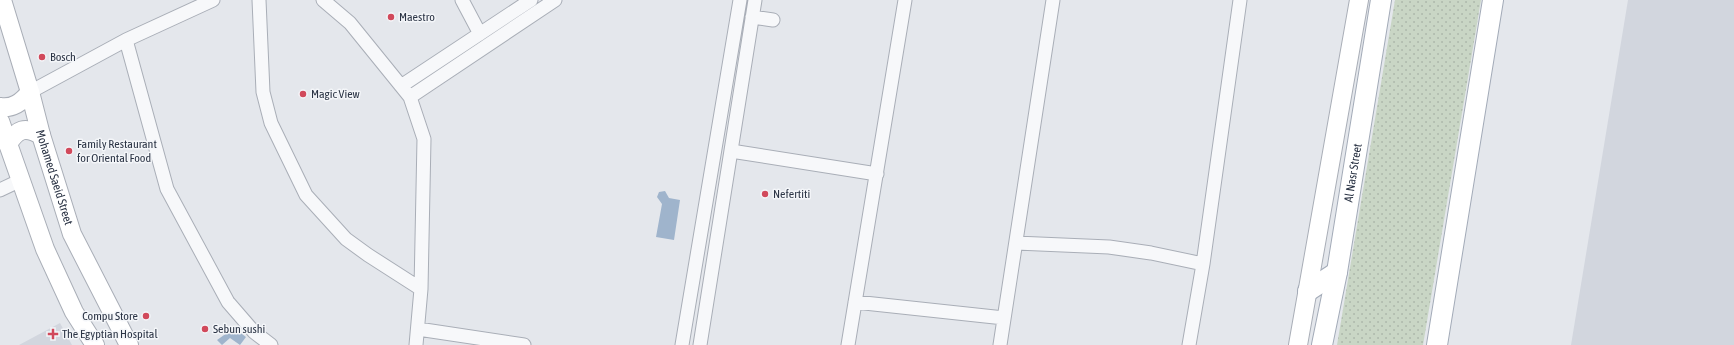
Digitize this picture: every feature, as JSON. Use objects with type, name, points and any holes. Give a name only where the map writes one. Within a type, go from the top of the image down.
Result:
[{"type":"main road","name":"Al Nasr Street","points":[[1322,345],[1337,272],[1381,0]]},
{"type":"main road","points":[[1437,345],[1493,0]]},
{"type":"main road","points":[[1308,291],[1337,272]]},
{"type":"street","name":"Mohamed Saeid Street","points":[[2,0],[30,92],[41,135],[72,234],[129,345]]},
{"type":"street","points":[[259,0],[263,92],[271,123],[306,195],[346,239],[421,289]]},
{"type":"street","points":[[323,0],[350,23],[410,97],[424,140],[421,289],[416,345]]},
{"type":"street","points":[[462,0],[480,34]]},
{"type":"street","points":[[401,86],[531,0]]},
{"type":"street","points":[[410,97],[555,0]]},
{"type":"street","points":[[682,345],[740,0]]},
{"type":"street","points":[[700,345],[755,0]]},
{"type":"street","points":[[848,345],[905,0]]},
{"type":"street","points":[[1000,345],[1053,0]]},
{"type":"street","points":[[1189,345],[1203,264],[1240,0]]},
{"type":"street","points":[[1298,345],[1359,0]]},
{"type":"street","points":[[0,107],[15,105],[23,100],[30,92],[126,40],[206,1]]},
{"type":"street","points":[[752,18],[773,20]]},
{"type":"street","points":[[126,40],[167,189],[228,302],[254,332],[271,345]]},
{"type":"street","points":[[0,121],[45,248],[74,312],[95,345]]},
{"type":"street","points":[[8,144],[13,135],[22,130],[32,130],[41,135]]},
{"type":"street","points":[[731,150],[877,174]]},
{"type":"street","points":[[0,190],[21,180]]},
{"type":"street","points":[[1016,243],[1109,247],[1151,253],[1203,264]]},
{"type":"street","points":[[855,302],[1004,318]]},
{"type":"street","points":[[418,329],[524,345]]},
{"type":"shaded area","points":[[1628,0],[1734,0],[1734,345],[1571,345]]},
{"type":"shaded area","name":"The Egyptian Hospital","points":[[60,323],[72,345],[19,345]]},
{"type":"green space","points":[[1395,0],[1481,0],[1423,345],[1337,345]]},
{"type":"water","points":[[665,191],[669,198],[680,200],[674,240],[656,237],[662,204],[657,197],[659,192]]},
{"type":"water","points":[[234,328],[246,337],[240,345],[230,338],[222,345],[217,340]]},
{"type":"place","name":"Maestro","points":[[391,17]]},
{"type":"place","name":"Bosch","points":[[42,57]]},
{"type":"place","name":"Magic View","points":[[303,94]]},
{"type":"place","name":"Family Restaurant for Oriental Food","points":[[69,151]]},
{"type":"place","name":"Nefertiti","points":[[765,194]]},
{"type":"place","name":"Compu Store","points":[[146,316]]},
{"type":"place","name":"Sebun sushi","points":[[205,329]]},
{"type":"place","name":"The Egyptian Hospital","points":[[53,334]]}]
